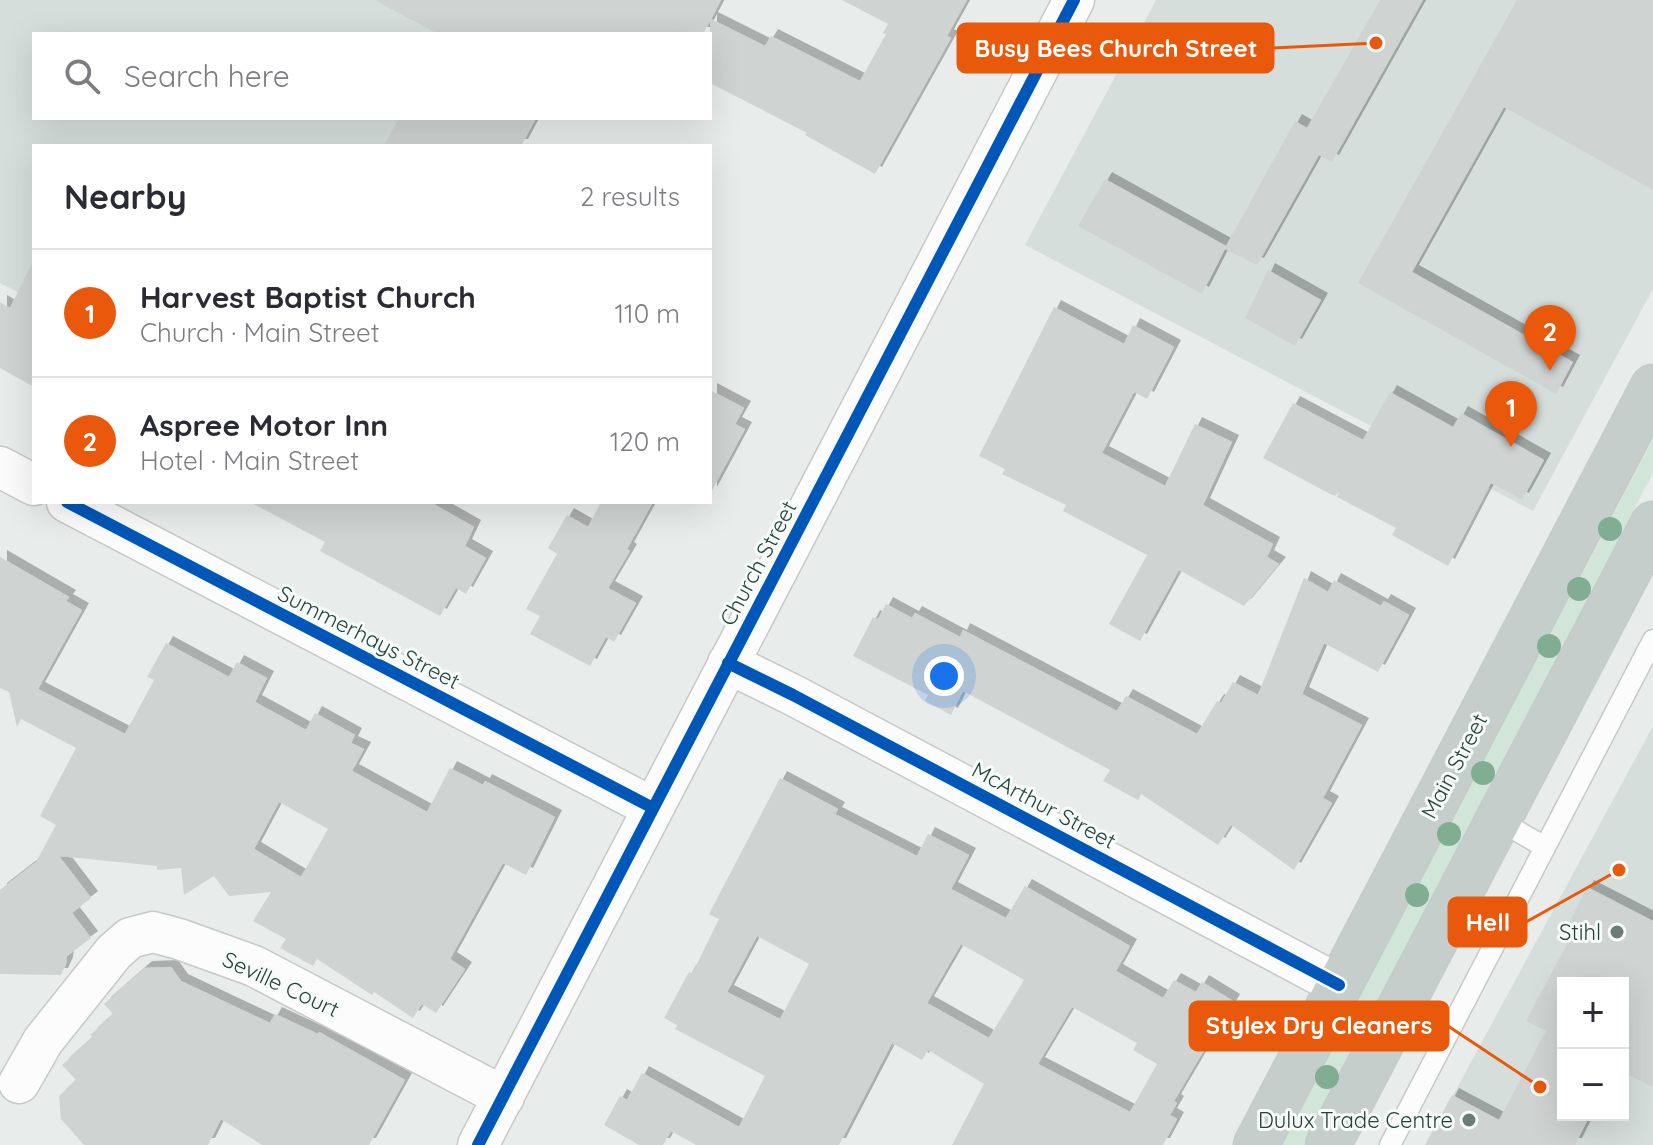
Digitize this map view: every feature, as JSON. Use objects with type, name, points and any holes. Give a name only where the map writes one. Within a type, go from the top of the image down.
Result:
[{"type":"highway","name":"Main Street","points":[[1256,1145],[1653,387]]},
{"type":"highway","points":[[1328,1145],[1653,524]]},
{"type":"street","name":"Church Street","points":[[478,1145],[1074,0]]},
{"type":"street","points":[[0,467],[32,484]]},
{"type":"street","name":"Summerhays Street","points":[[71,504],[653,808]]},
{"type":"street","name":"McArthur Street","points":[[728,663],[1339,985]]},
{"type":"street","name":"Seville Court","points":[[19,1083],[43,1041],[114,952],[130,938],[153,932],[254,966],[504,1097]]},
{"type":"lane","points":[[1390,1145],[1652,644]]},
{"type":"lane","points":[[1498,820],[1545,847]]},
{"type":"shaded area","points":[[0,0],[541,0],[524,32],[32,32],[32,120],[480,120],[468,144],[32,144],[32,299],[0,283]]},
{"type":"shaded area","points":[[1156,0],[1653,0],[1653,289],[1533,511],[1025,245]]},
{"type":"shaded area","points":[[1653,726],[1653,1145],[1426,1145]]},
{"type":"green space","points":[[1653,439],[1653,473],[1303,1145],[1281,1145]]},
{"type":"building","points":[[374,0],[721,0],[711,19],[765,46],[771,36],[860,81],[886,34],[883,33],[888,24],[842,0],[967,0],[947,36],[951,38],[875,174],[805,135],[807,133],[712,84],[710,21],[704,32],[434,32]]},
{"type":"building","points":[[1380,0],[1423,0],[1332,162],[1319,155],[1257,265],[1225,249],[1202,294],[1078,226],[1105,179],[1226,246],[1295,121],[1307,128]]},
{"type":"building","points":[[1517,0],[1653,0],[1653,190],[1504,107],[1412,272],[1573,362],[1556,394],[1358,283]]},
{"type":"building","points":[[398,120],[535,120],[522,144],[385,144]]},
{"type":"building","points":[[32,263],[32,386],[0,368],[0,302],[10,308]]},
{"type":"building","points":[[1268,270],[1321,300],[1295,346],[1245,318]]},
{"type":"building","points":[[1054,307],[1124,344],[1133,325],[1174,347],[1147,399],[1134,392],[1102,453],[1165,486],[1195,424],[1232,442],[1203,505],[1273,544],[1267,557],[1279,564],[1244,606],[1179,570],[1140,641],[1109,624],[1147,555],[1063,511],[1066,505],[1002,474],[1005,469],[979,456]]},
{"type":"building","points":[[712,391],[744,408],[735,424],[745,429],[712,490]]},
{"type":"building","points":[[1390,392],[1453,427],[1461,413],[1544,460],[1522,500],[1491,483],[1448,566],[1392,535],[1396,528],[1337,497],[1339,492],[1332,495],[1263,458],[1293,403],[1363,440]]},
{"type":"building","points":[[254,504],[434,504],[474,527],[465,546],[486,558],[466,594],[456,588],[440,616],[320,551],[325,542]]},
{"type":"building","points":[[600,504],[652,504],[608,588],[636,603],[614,642],[606,637],[590,666],[530,634],[540,616],[526,609],[557,554],[548,548],[567,515],[588,527]]},
{"type":"building","points":[[0,557],[69,597],[66,601],[82,610],[38,689],[125,734],[154,680],[147,677],[166,643],[229,677],[237,662],[267,678],[255,702],[306,730],[315,713],[355,735],[351,743],[364,749],[352,771],[427,812],[450,768],[483,785],[485,781],[555,817],[526,875],[503,863],[450,959],[465,969],[436,1013],[422,1004],[413,1018],[317,959],[313,966],[280,948],[286,939],[253,921],[271,892],[229,896],[214,876],[184,895],[181,868],[157,870],[157,866],[59,856],[91,898],[72,913],[91,938],[67,956],[61,975],[0,974],[0,890],[36,862],[56,825],[40,816],[76,748],[21,719],[17,727],[9,692],[0,688]],"holes":[[[279,802],[328,829],[301,877],[254,849]]]},
{"type":"building","points":[[1304,578],[1328,592],[1334,580],[1381,606],[1384,601],[1409,615],[1378,672],[1324,643],[1302,694],[1362,725],[1323,798],[1332,803],[1294,870],[1231,825],[1218,845],[1141,794],[1138,800],[1103,781],[1110,770],[963,691],[951,715],[925,701],[928,695],[853,656],[873,617],[878,619],[886,604],[912,618],[915,613],[960,637],[963,630],[1117,711],[1126,696],[1197,734],[1233,682],[1258,695]]},
{"type":"building","points":[[780,778],[838,809],[835,814],[917,856],[928,834],[969,855],[951,889],[1006,918],[1025,886],[1130,946],[1116,971],[1163,998],[1174,980],[1196,992],[1202,982],[1233,1001],[1174,1101],[1177,1103],[1170,1115],[1177,1119],[1163,1145],[952,1145],[984,1084],[928,1050],[922,1060],[892,1043],[839,1145],[696,1145],[671,1131],[663,1145],[639,1145],[604,1125],[620,1096],[627,1100],[642,1073],[739,1127],[765,1076],[675,1029],[677,1025],[664,1018],[689,972],[692,974],[719,919],[709,914]],"holes":[[[757,936],[809,964],[780,1019],[727,992]],[[961,944],[1024,980],[989,1038],[927,1003]],[[1072,1007],[1137,1043],[1133,1050],[1157,1064],[1130,1112],[1038,1064]]]},
{"type":"building","points":[[1587,887],[1653,921],[1653,1087],[1629,1075],[1629,977],[1557,977],[1557,1121],[1587,1121],[1575,1145],[1425,1145],[1452,1095],[1499,1120],[1546,1031],[1526,1021],[1575,929],[1568,925]]},
{"type":"building","points":[[171,967],[181,981],[270,1023],[275,1014],[319,1032],[405,1080],[369,1145],[262,1145],[221,1119],[208,1145],[84,1145],[61,1119],[59,1096],[76,1080],[62,1065],[113,1014],[104,1004],[145,968]]},
{"type":"cycle path","points":[[478,1145],[1074,0]]},
{"type":"cycle path","points":[[71,504],[653,808]]},
{"type":"cycle path","points":[[728,663],[1339,985]]},
{"type":"place","name":"Busy Bees Church Street","points":[[1376,43]]},
{"type":"place","name":"Aspree Motor Inn","points":[[1550,371]]},
{"type":"place","name":"Harvest Baptist Church","points":[[1511,447]]},
{"type":"place","name":"Hell","points":[[1619,870]]},
{"type":"place","name":"Stihl","points":[[1617,932]]},
{"type":"place","name":"Stylex Dry Cleaners","points":[[1540,1087]]},
{"type":"place","name":"Dulux Trade Centre","points":[[1469,1120]]}]
